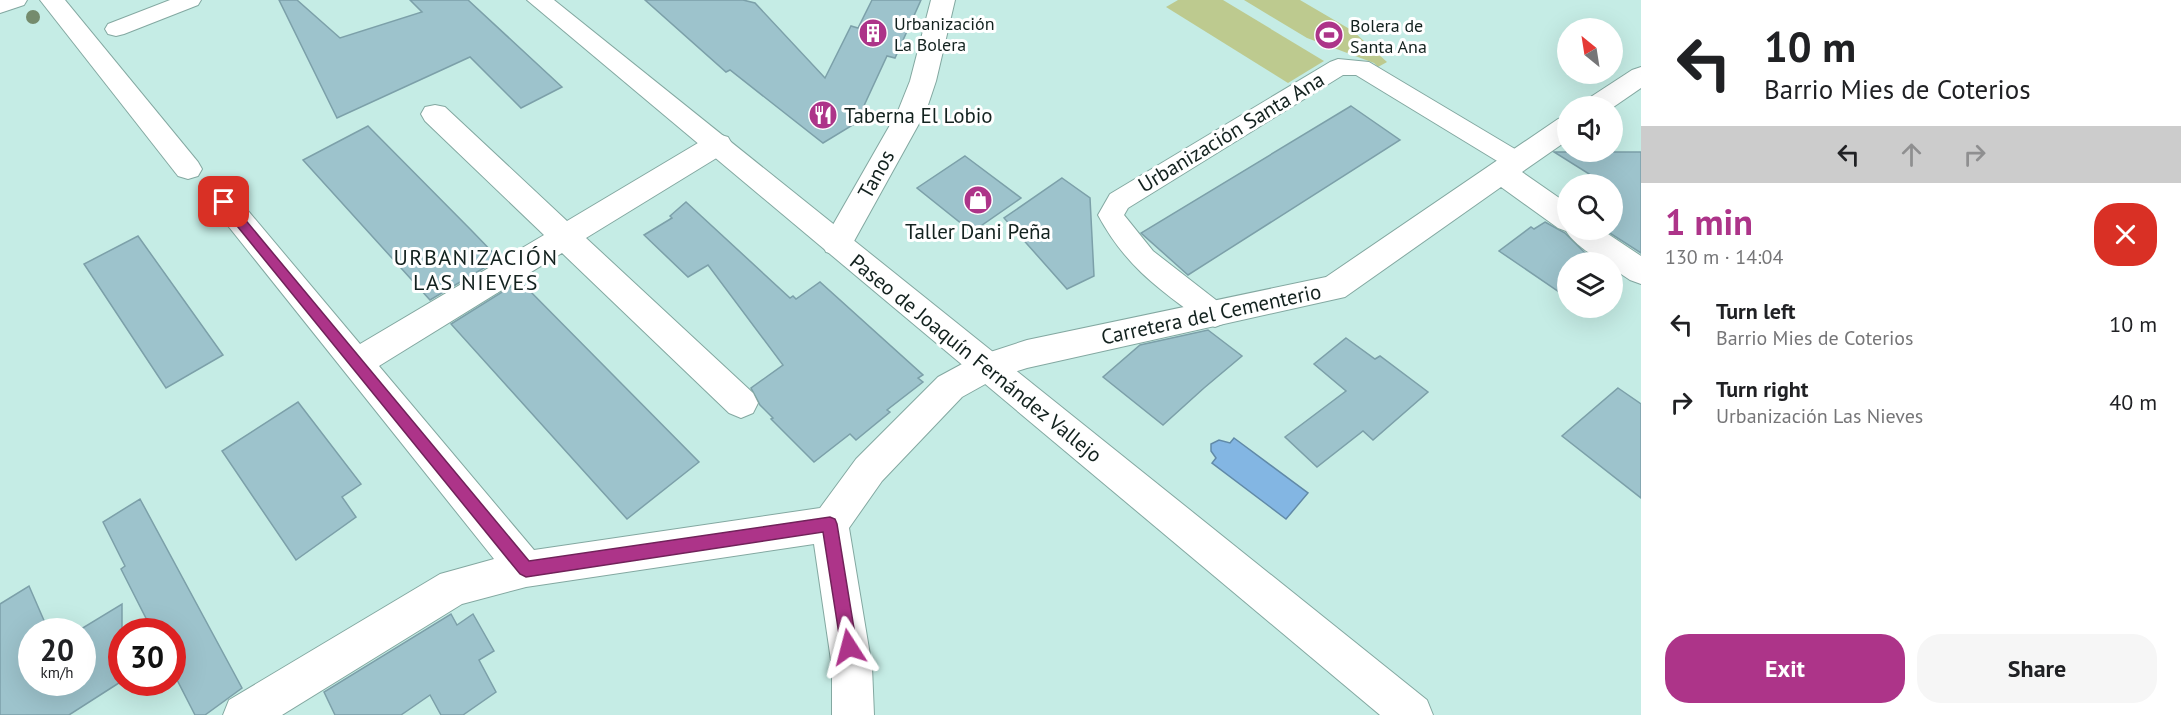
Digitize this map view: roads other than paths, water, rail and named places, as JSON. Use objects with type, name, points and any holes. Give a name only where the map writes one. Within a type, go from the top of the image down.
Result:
[{"type":"street","points":[[0,4],[15,0]]},
{"type":"street","points":[[52,0],[188,169]]},
{"type":"street","name":"Paseo de Joaquín Fernández Vallejo","points":[[539,0],[718,144],[1412,715]]},
{"type":"street","name":"Tanos","points":[[837,244],[912,111],[923,81],[943,0]]},
{"type":"street","points":[[1611,96],[1641,76]]},
{"type":"street","points":[[435,114],[741,403]]},
{"type":"street","name":"Carretera del Cementerio","points":[[830,524],[869,470],[950,387],[987,367],[1027,354],[1334,288],[1557,133]]},
{"type":"street","points":[[356,363],[718,144]]},
{"type":"street","points":[[1508,166],[1557,210]]},
{"type":"street","points":[[224,202],[526,569]]},
{"type":"street","points":[[1595,240],[1641,272]]},
{"type":"street","points":[[244,715],[454,587],[526,569],[830,524],[852,667],[853,715]]},
{"type":"lane","points":[[116,29],[190,0]]},
{"type":"lane","name":"Urbanización Santa Ana","points":[[1215,315],[1149,266],[1120,233],[1111,215],[1119,201],[1338,67],[1361,68],[1508,166]]},
{"type":"water","points":[[1234,438],[1308,493],[1286,519],[1212,463],[1216,458],[1211,451],[1211,444],[1219,440],[1230,443]]},
{"type":"place","name":"Urbanización La Bolera","points":[[873,33]]},
{"type":"place","name":"Bolera de Santa Ana","points":[[1329,35]]},
{"type":"place","name":"Taberna El Lobio","points":[[823,115]]},
{"type":"place","name":"Taller Dani Peña","points":[[978,200]]},
{"type":"district","name":"URBANIZACIÓN LAS NIEVES","points":[[476,270]]}]
